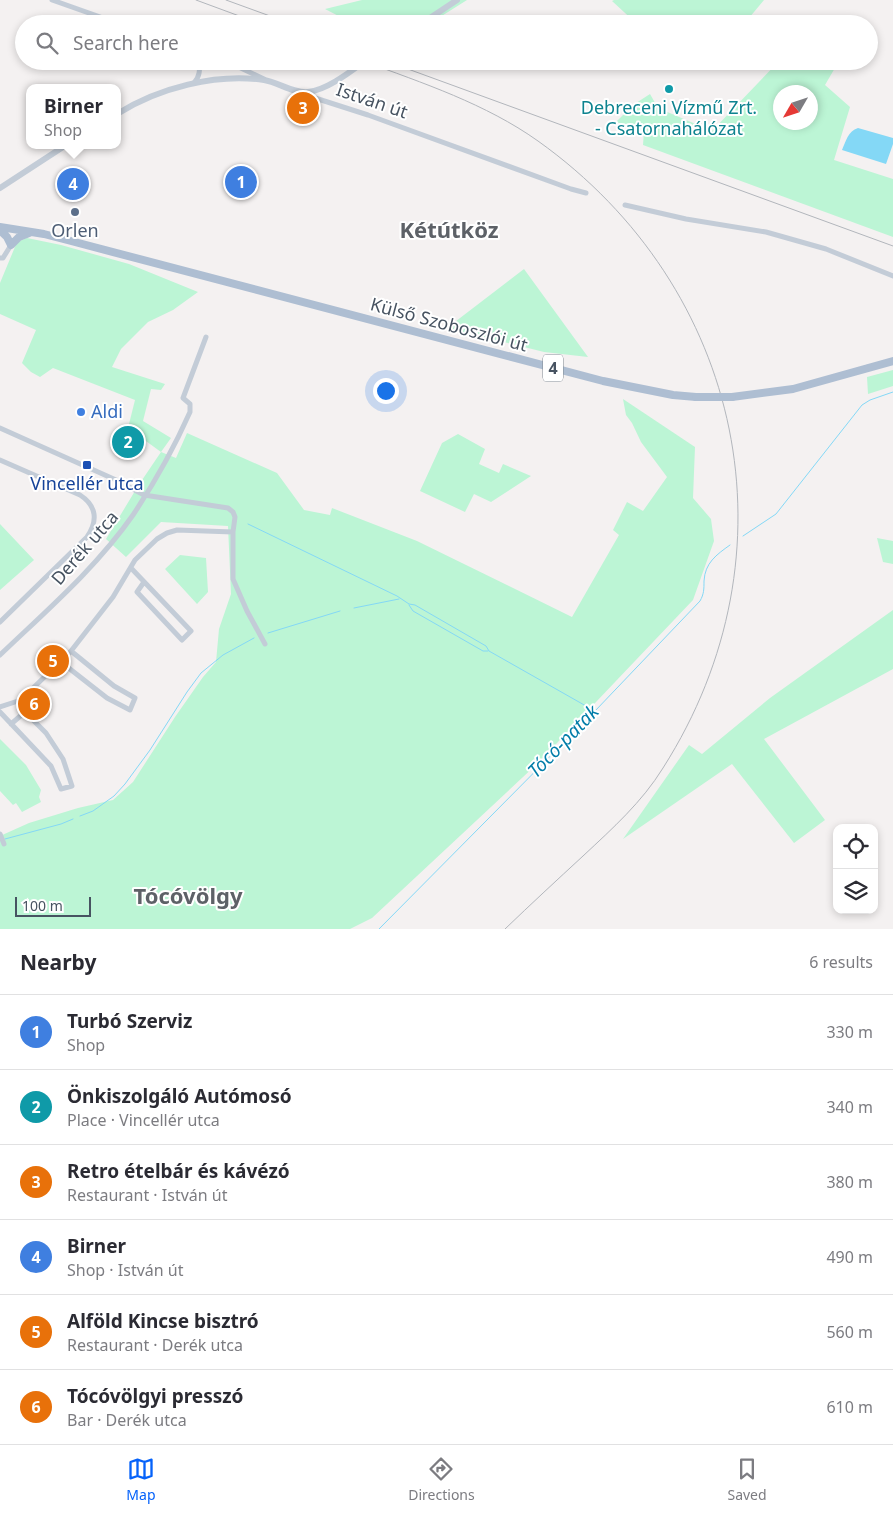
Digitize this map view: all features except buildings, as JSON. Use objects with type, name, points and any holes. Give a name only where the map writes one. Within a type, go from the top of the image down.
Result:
[{"type":"main road","name":"Külső Szoboszlói út","points":[[0,228],[34,232],[71,241],[603,381],[664,394],[696,397],[732,397],[793,389],[893,361]]},
{"type":"main road","points":[[0,228],[11,245],[18,237],[34,232]]},
{"type":"street","points":[[52,0],[94,15]]},
{"type":"street","points":[[434,15],[457,0]]},
{"type":"street","points":[[194,83],[200,70]]},
{"type":"street","points":[[245,70],[267,80]]},
{"type":"street","points":[[303,93],[322,88],[351,70]]},
{"type":"street","name":"István út","points":[[121,112],[144,99],[194,83],[237,78],[267,80],[586,193]]},
{"type":"street","points":[[0,188],[60,149]]},
{"type":"street","points":[[625,205],[686,220],[766,232],[826,249],[893,276]]},
{"type":"street","points":[[0,258],[3,258],[11,245]]},
{"type":"street","name":"Derék utca","points":[[0,655],[96,561],[133,514],[166,462],[190,412],[190,404],[183,398],[206,337]]},
{"type":"street","points":[[0,428],[116,480],[144,495],[228,508],[233,512],[236,517],[233,532],[233,579],[247,611],[265,644]]},
{"type":"street","name":"Derék utca","points":[[0,460],[80,495],[90,503],[94,514],[93,526],[87,537],[0,622]]},
{"type":"street","points":[[0,707],[18,701],[61,662],[114,597],[135,560],[151,544],[167,533],[178,530],[233,532]]},
{"type":"street","points":[[131,568],[191,632],[182,640],[137,592],[144,582]]},
{"type":"street","points":[[61,662],[107,698],[130,710],[135,698],[114,686],[71,651]]},
{"type":"street","points":[[0,712],[51,766],[61,789],[72,786],[63,759],[46,733],[25,712],[12,724]]},
{"type":"street","points":[[0,834],[4,844]]},
{"type":"green space","points":[[362,0],[467,0],[443,15],[337,15],[325,9]]},
{"type":"green space","points":[[764,0],[752,15],[627,15],[612,1]]},
{"type":"green space","points":[[770,70],[834,70],[825,85],[850,107],[834,160],[893,179],[893,237],[643,145],[644,131],[616,122],[633,105],[650,94],[658,108],[712,131]]},
{"type":"green space","points":[[27,238],[61,245],[129,264],[198,292],[173,310],[148,322],[121,349],[112,367],[165,384],[161,390],[151,389],[143,421],[171,438],[161,452],[128,428],[135,400],[53,368],[40,377],[31,372],[22,363],[36,330],[0,314],[0,283],[17,242]]},
{"type":"green space","points":[[524,269],[588,357],[544,352],[447,328]]},
{"type":"green space","points":[[893,370],[893,386],[868,394],[867,377]]},
{"type":"green space","points":[[623,399],[695,447],[693,498],[711,519],[714,541],[693,600],[538,763],[372,918],[350,929],[0,929],[0,836],[29,823],[78,808],[113,800],[133,782],[175,717],[216,662],[219,629],[231,594],[228,526],[161,522],[126,557],[106,539],[161,452],[176,458],[187,433],[277,473],[304,510],[330,515],[332,508],[417,541],[572,617],[619,535],[613,530],[627,502],[643,511],[667,477],[641,442],[626,415]]},
{"type":"green space","points":[[458,434],[485,449],[479,464],[499,473],[503,464],[531,476],[491,502],[474,494],[465,512],[420,491],[442,443]]},
{"type":"green space","points":[[0,524],[34,560],[0,590]]},
{"type":"green space","points":[[877,538],[893,541],[893,564],[883,562]]},
{"type":"green space","points":[[180,555],[206,558],[208,592],[197,604],[165,569]]},
{"type":"green space","points":[[893,610],[893,669],[764,739],[825,820],[794,843],[732,764],[623,839],[689,745],[702,754],[770,698]]},
{"type":"green space","points":[[0,739],[26,765],[41,790],[39,797],[41,802],[22,812],[16,803],[13,805],[0,791]]},
{"type":"water","points":[[858,128],[893,138],[893,144],[886,164],[842,150],[850,134]]},
{"type":"waterway","name":"Tócó-patak","points":[[743,536],[776,514],[862,405],[870,400],[893,392]]},
{"type":"waterway","points":[[248,524],[397,596],[409,604],[415,605],[486,646],[489,651],[586,706]]},
{"type":"waterway","name":"Tócó-patak","points":[[379,929],[595,711],[700,601],[704,591],[705,575],[709,564],[730,545]]},
{"type":"waterway","points":[[354,608],[399,599]]},
{"type":"waterway","points":[[409,605],[413,611],[483,651],[488,651]]},
{"type":"waterway","points":[[268,633],[340,611]]},
{"type":"waterway","points":[[80,816],[93,811],[114,796],[125,784],[201,673],[223,655],[254,638]]},
{"type":"waterway","points":[[588,707],[594,710]]},
{"type":"waterway","points":[[5,839],[73,819]]},
{"type":"railway","points":[[196,0],[237,15]]},
{"type":"railway","points":[[226,0],[267,15]]},
{"type":"railway","points":[[387,70],[454,95],[518,128],[538,141],[608,201],[664,271],[704,347],[729,429],[738,514],[730,600],[705,685],[663,768],[646,792],[616,825],[505,929]]},
{"type":"railway","points":[[411,70],[893,246]]},
{"type":"place","name":"Debreceni Vízmű Zrt. - Csatornahálózat","points":[[669,89]]},
{"type":"place","name":"Retro ételbár és kávézó","points":[[303,108]]},
{"type":"place","name":"Turbó Szerviz","points":[[241,182]]},
{"type":"place","name":"Birner","points":[[73,184]]},
{"type":"place","name":"Orlen","points":[[75,212]]},
{"type":"place","name":"Aldi","points":[[81,412]]},
{"type":"place","name":"Önkiszolgáló Autómosó","points":[[128,442]]},
{"type":"place","name":"Vincellér utca","points":[[87,465]]},
{"type":"place","name":"Alföld Kincse bisztró","points":[[53,661]]},
{"type":"place","name":"Tócóvölgyi presszó","points":[[34,704]]},
{"type":"district","name":"Kétútköz","points":[[449,230]]},
{"type":"district","name":"Tócóvölgy","points":[[188,896]]}]
